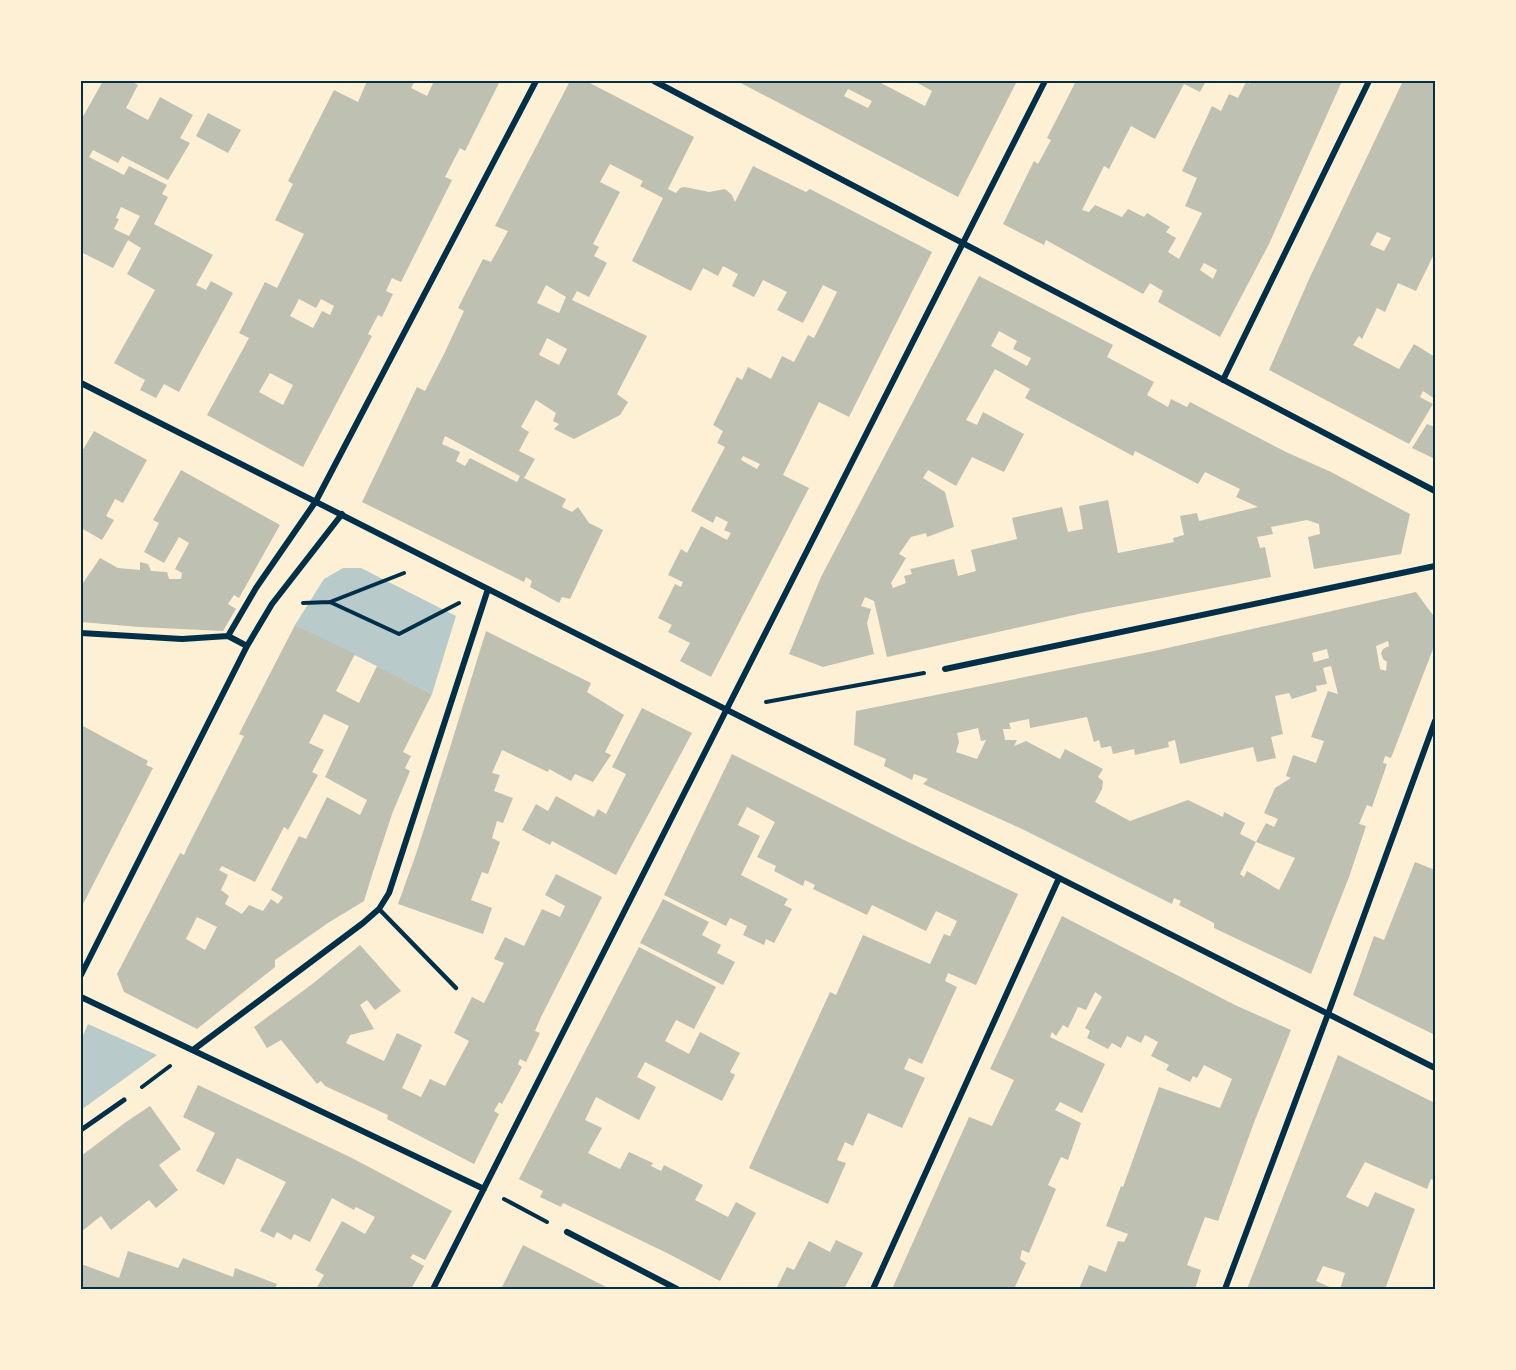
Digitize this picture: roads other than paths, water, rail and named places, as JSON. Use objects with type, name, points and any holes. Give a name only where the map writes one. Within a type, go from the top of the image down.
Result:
[{"type":"street","points":[[228,636],[256,588],[316,501],[536,81]]},
{"type":"street","points":[[654,81],[1435,491]]},
{"type":"street","points":[[433,1289],[1045,81]]},
{"type":"street","points":[[1223,380],[1369,81]]},
{"type":"street","points":[[81,382],[1435,1068]]},
{"type":"street","points":[[81,975],[247,646],[272,604],[342,514]]},
{"type":"street","points":[[945,669],[1435,566]]},
{"type":"street","points":[[193,1050],[379,909],[389,893],[488,589]]},
{"type":"street","points":[[81,633],[182,639],[228,636],[247,646]]},
{"type":"street","points":[[1225,1289],[1435,722]]},
{"type":"street","points":[[873,1289],[1059,878]]},
{"type":"street","points":[[81,997],[484,1188]]},
{"type":"street","points":[[81,1130],[124,1100]]},
{"type":"street","points":[[567,1232],[677,1289]]},
{"type":"lane","points":[[379,909],[456,988]]}]
